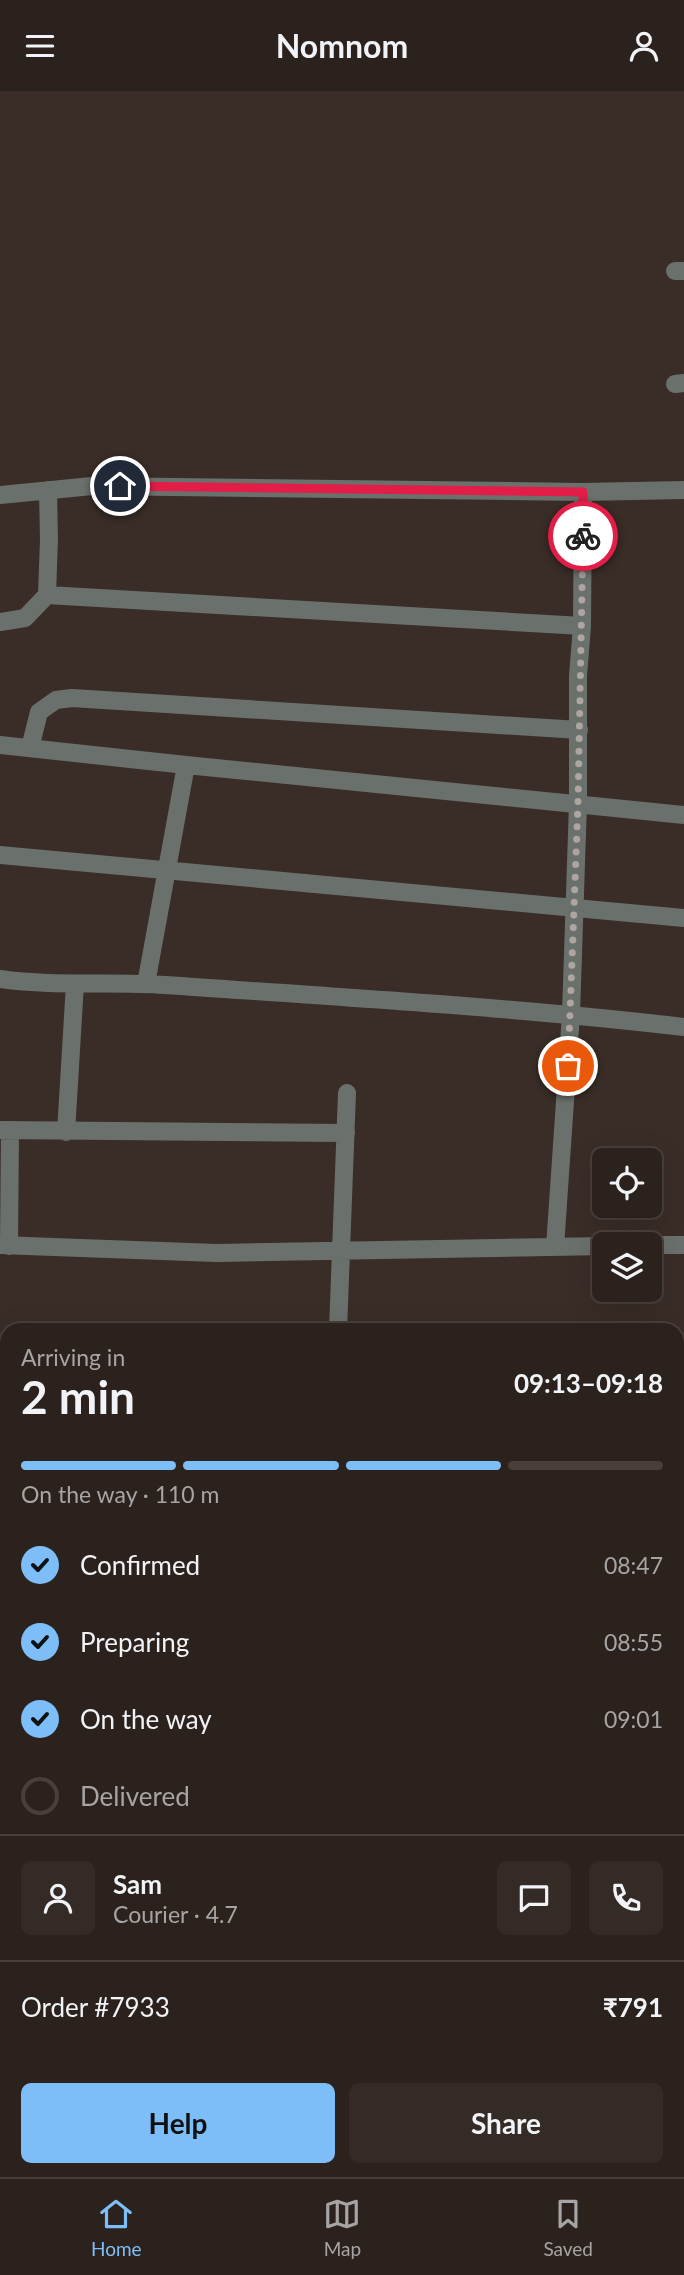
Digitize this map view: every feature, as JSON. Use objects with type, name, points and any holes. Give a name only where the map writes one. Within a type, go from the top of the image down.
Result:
[{"type":"street","points":[[0,495],[92,486],[583,492],[684,490]]},
{"type":"street","points":[[0,622],[25,618],[47,595],[48,490]]},
{"type":"street","points":[[555,1247],[571,1014],[578,803],[583,492]]},
{"type":"street","points":[[47,595],[582,626]]},
{"type":"street","points":[[30,748],[39,712],[56,700],[72,698],[579,730]]},
{"type":"street","points":[[0,745],[684,815]]},
{"type":"street","points":[[146,983],[186,765]]},
{"type":"street","points":[[0,855],[684,918]]},
{"type":"street","points":[[0,979],[31,983],[146,983],[571,1014],[684,1027]]},
{"type":"street","points":[[66,1132],[75,984]]},
{"type":"street","points":[[338,1323],[347,1093]]},
{"type":"street","points":[[346,1133],[5,1131],[4,1245],[216,1252],[592,1246]]},
{"type":"street","points":[[662,1245],[684,1245]]},
{"type":"way so far","points":[[568,1066],[578,803],[583,536]]},
{"type":"route","points":[[120,486],[583,492],[583,536]]}]
